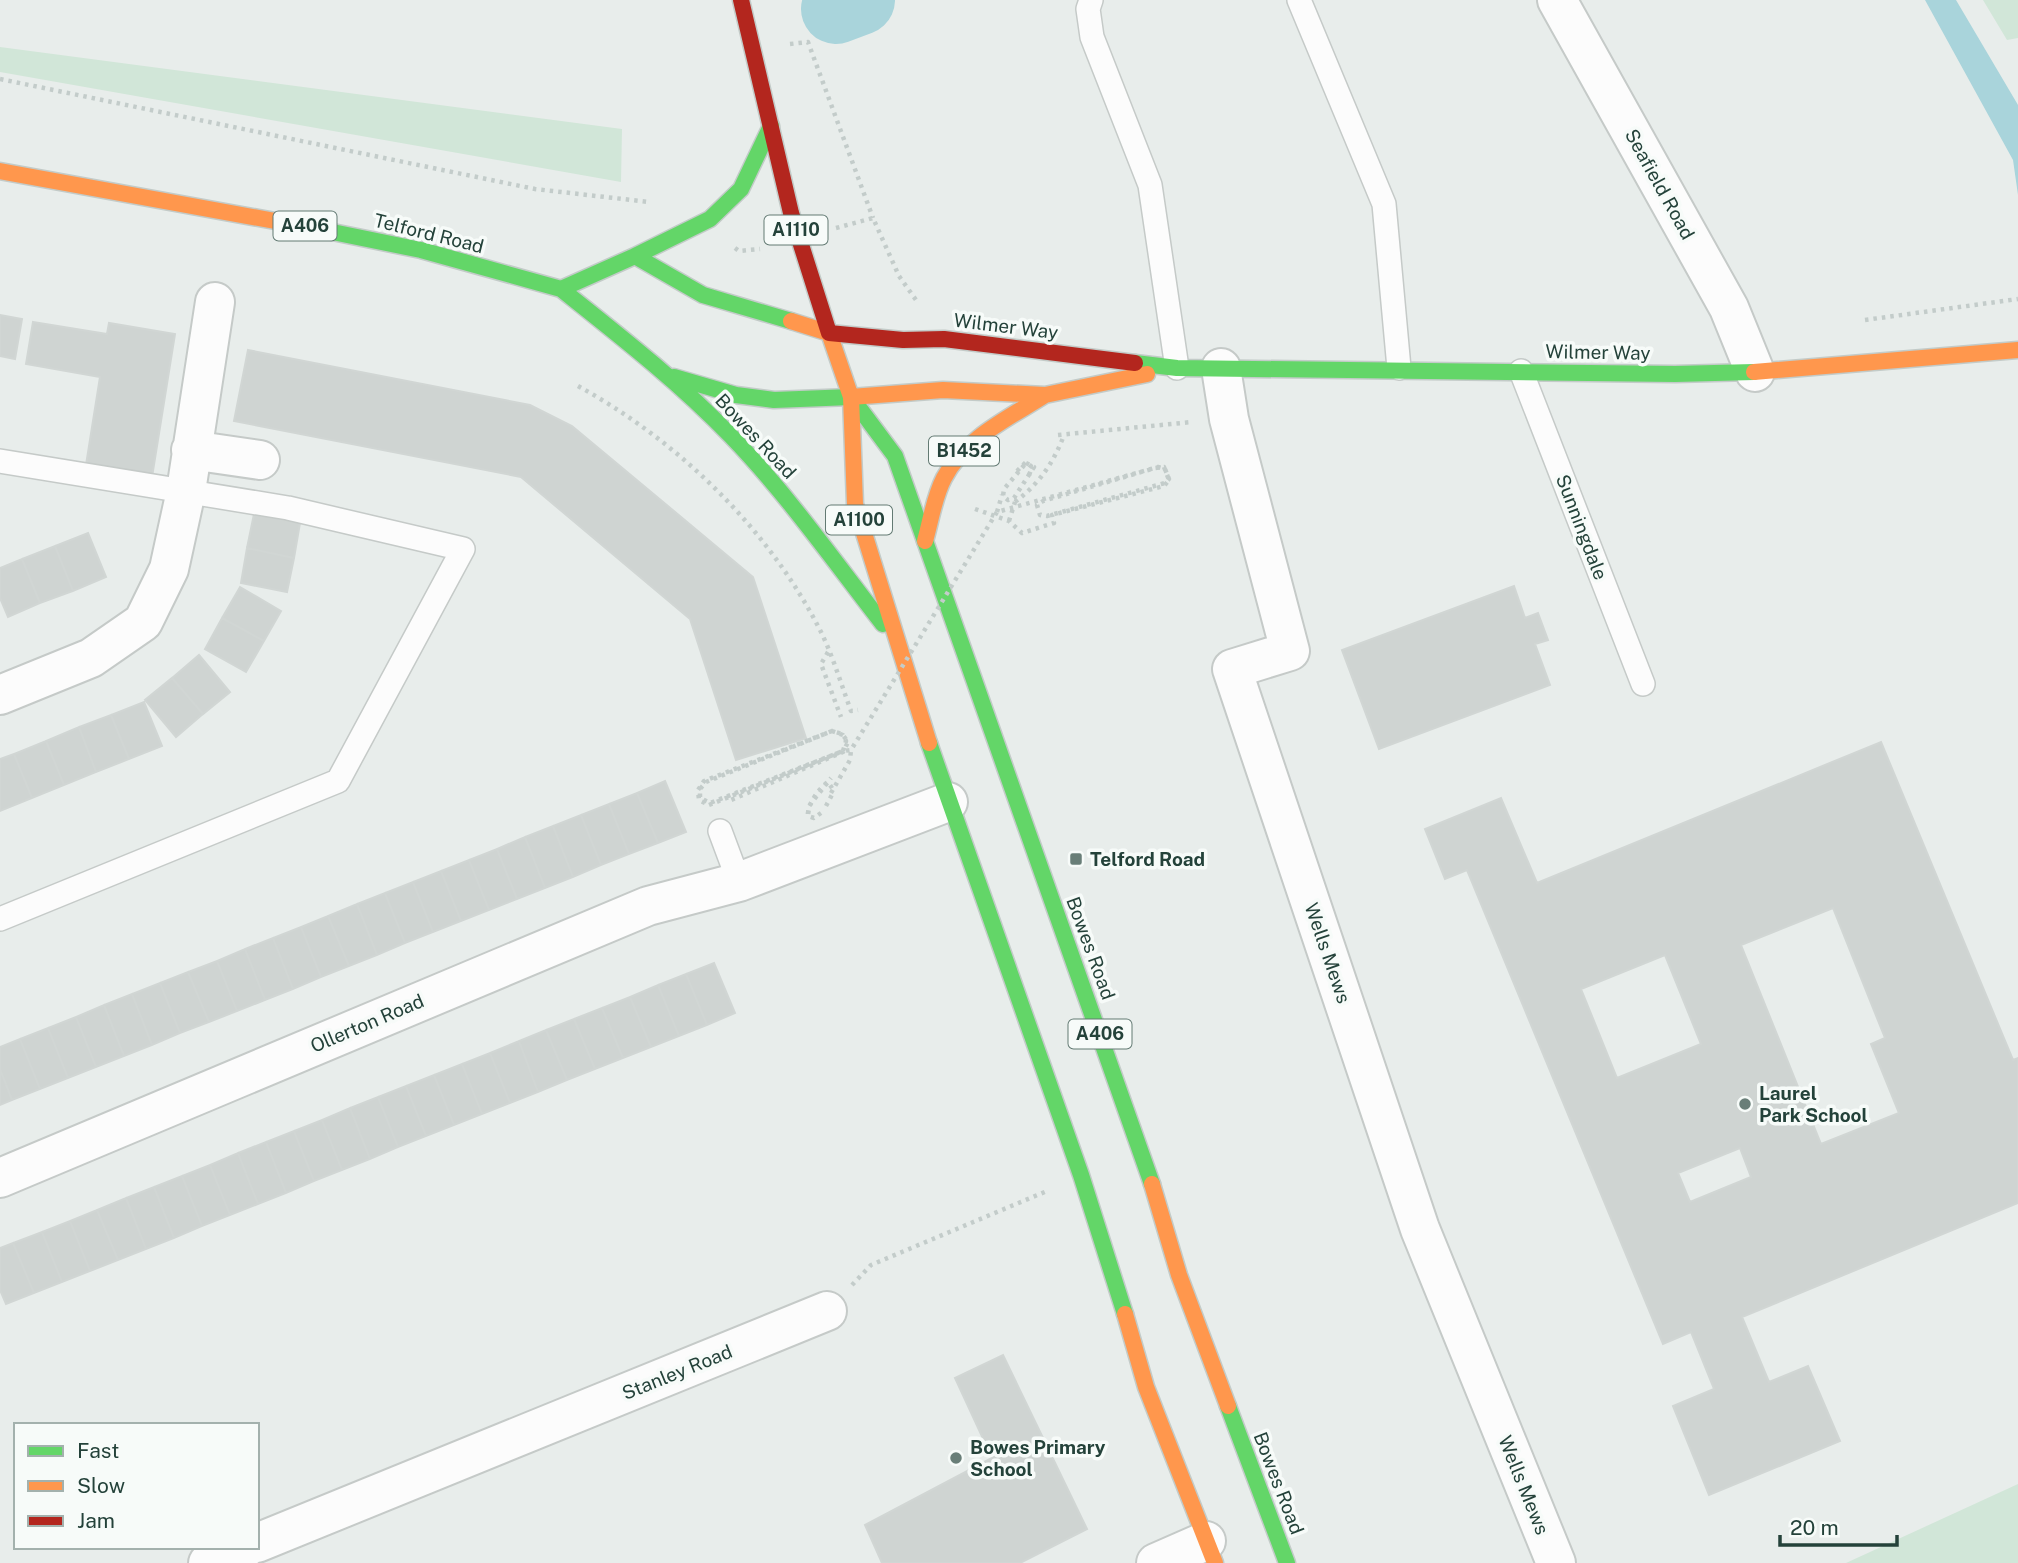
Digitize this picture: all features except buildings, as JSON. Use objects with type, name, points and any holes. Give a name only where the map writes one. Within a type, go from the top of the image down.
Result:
[{"type":"main road","name":"Bowes Road","points":[[741,0],[790,213],[851,397],[855,504],[894,638],[948,802],[1111,1264],[1146,1387],[1210,1552]]},
{"type":"main road","points":[[561,289],[710,219],[741,189],[771,126]]},
{"type":"main road","name":"Telford Road","points":[[0,171],[408,247],[561,289]]},
{"type":"main road","points":[[635,256],[703,295],[829,333]]},
{"type":"main road","name":"Bowes Road","points":[[561,289],[668,375],[731,436],[770,479],[894,638]]},
{"type":"main road","name":"Wilmer Way","points":[[829,333],[903,340],[944,339],[1177,368],[1399,368],[1675,374],[1755,372],[2018,350]]},
{"type":"main road","name":"Wilmer Way","points":[[668,375],[736,396],[774,400],[943,390],[1045,396],[1177,368]]},
{"type":"main road","name":"B1452","points":[[925,541],[944,478],[959,456],[974,441],[1045,396]]},
{"type":"main road","name":"Bowes Road","points":[[851,397],[895,456],[1144,1158],[1180,1275],[1287,1563]]},
{"type":"street","name":"Seafield Road","points":[[1557,0],[1728,308],[1755,372]]},
{"type":"street","points":[[0,695],[91,658],[143,622],[169,569],[186,491],[215,302]]},
{"type":"street","name":"Wells Mews","points":[[1221,368],[1229,419],[1290,651],[1232,668],[1420,1229],[1556,1563]]},
{"type":"street","points":[[191,450],[260,460]]},
{"type":"street","name":"Ollerton Road","points":[[0,1178],[648,906],[739,882],[948,802]]},
{"type":"street","name":"Stanley Road","points":[[259,1542],[827,1311]]},
{"type":"street","points":[[208,1563],[242,1549]]},
{"type":"street","points":[[1156,1563],[1210,1552]]},
{"type":"lane","points":[[1091,0],[1088,9],[1092,37],[1150,185],[1177,368]]},
{"type":"lane","points":[[1299,0],[1384,204],[1399,368]]},
{"type":"lane","name":"Sunningdale","points":[[1521,371],[1643,684]]},
{"type":"lane","points":[[0,461],[288,508],[463,550],[338,781],[0,919]]},
{"type":"lane","points":[[720,831],[739,882]]},
{"type":"path","points":[[808,42],[873,218],[899,276],[917,301],[927,306]]},
{"type":"path","points":[[0,79],[393,157],[535,189],[644,203],[655,200]]},
{"type":"path","points":[[844,226],[873,218]]},
{"type":"path","points":[[1854,321],[2018,299]]},
{"type":"path","points":[[578,386],[640,424],[737,511],[777,559],[805,603],[851,710],[858,709]]},
{"type":"path","points":[[1051,435],[1229,419]]},
{"type":"path","points":[[1016,502],[1031,490],[1054,461],[1064,435]]},
{"type":"path","points":[[822,812],[834,791],[833,785],[828,782],[808,811],[808,816],[814,818],[821,813],[832,791],[838,781],[844,771],[850,760],[851,750],[997,512],[1005,488],[1021,464],[1026,462],[1032,471],[1017,494],[1008,500],[1003,496],[1004,489],[1026,463],[1034,467],[1033,473],[1017,494],[1009,521]]},
{"type":"path","points":[[972,508],[1009,521],[1023,533],[1054,523],[1052,515],[1164,486],[1168,480],[1164,467],[1155,468],[1042,501],[1037,505],[1040,515],[1047,516],[1165,484],[1169,479],[1165,469],[1158,467],[997,512]]},
{"type":"path","points":[[828,652],[821,664],[841,717]]},
{"type":"path","points":[[843,751],[846,741],[843,734],[832,731],[706,782],[700,789],[700,799],[710,803],[851,750]]},
{"type":"path","points":[[713,808],[843,752],[848,742],[842,734],[832,731],[704,781],[698,790],[699,800],[709,805],[843,751]]},
{"type":"path","points":[[809,806],[831,778]]},
{"type":"path","points":[[827,1311],[871,1265],[1081,1175]]},
{"type":"green space","points":[[1983,0],[2018,0],[2018,38],[2007,40]]},
{"type":"green space","points":[[0,47],[622,129],[621,182],[0,72]]},
{"type":"green space","points":[[2018,1484],[2018,1563],[1846,1563]]},
{"type":"water","points":[[1925,0],[1956,0],[2018,105],[2018,195],[2013,160]]},
{"type":"waterway","points":[[836,9],[860,0]]},
{"type":"traffic: fast","points":[[635,256],[710,219],[741,189],[771,126]]},
{"type":"traffic: fast","points":[[308,227],[421,250],[561,289],[635,256],[703,295],[791,321]]},
{"type":"traffic: fast","points":[[561,289],[670,378],[731,436],[791,504],[883,624]]},
{"type":"traffic: fast","points":[[1135,363],[1177,368],[1675,374],[1754,372]]},
{"type":"traffic: fast","points":[[674,377],[736,395],[774,400],[851,397]]},
{"type":"traffic: fast","points":[[851,397],[895,456],[1152,1184]]},
{"type":"traffic: fast","points":[[929,743],[1081,1175],[1125,1314]]},
{"type":"traffic: fast","points":[[1228,1406],[1287,1563]]},
{"type":"traffic: slow","points":[[0,171],[308,227]]},
{"type":"traffic: slow","points":[[791,321],[829,333],[851,397],[855,504],[929,743]]},
{"type":"traffic: slow","points":[[1754,372],[2018,350]]},
{"type":"traffic: slow","points":[[851,397],[943,390],[1045,395],[1147,374]]},
{"type":"traffic: slow","points":[[925,541],[938,493],[953,464],[989,430],[1045,395]]},
{"type":"traffic: slow","points":[[1152,1184],[1179,1275],[1228,1406]]},
{"type":"traffic: slow","points":[[1125,1314],[1146,1387],[1215,1563]]},
{"type":"traffic: jam","points":[[741,0],[791,213],[829,333]]},
{"type":"traffic: jam","points":[[829,333],[903,340],[944,339],[1135,363]]},
{"type":"place","name":"Telford Road","points":[[1076,859]]},
{"type":"place","name":"Laurel Park School","points":[[1745,1104]]},
{"type":"place","name":"Bowes Primary School","points":[[956,1458]]}]
